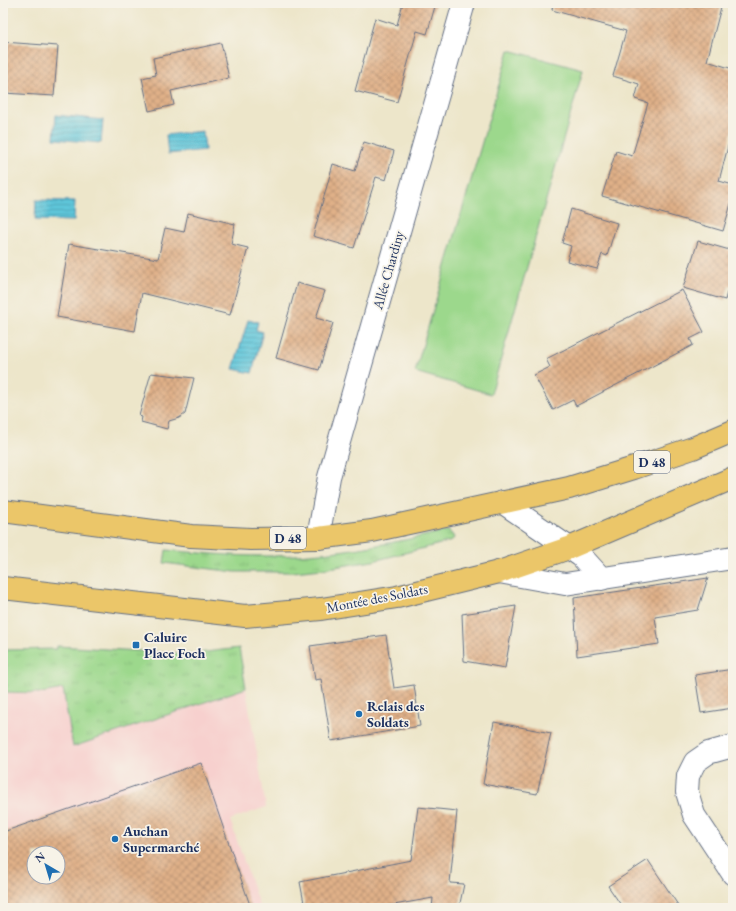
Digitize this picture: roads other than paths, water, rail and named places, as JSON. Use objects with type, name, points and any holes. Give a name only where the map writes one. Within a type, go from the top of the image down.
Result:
[{"type":"main road","name":"D 48","points":[[3,511],[191,536],[250,539],[318,538],[372,531],[569,488],[693,448],[733,431]]},
{"type":"main road","name":"Montée des Soldats","points":[[3,588],[245,616],[322,609],[397,597],[499,572],[569,548],[733,478]]},
{"type":"street","name":"Allée Chardiny","points":[[318,538],[328,477],[464,3]]},
{"type":"street","points":[[502,502],[580,556],[602,579]]},
{"type":"street","points":[[499,572],[565,584],[733,558]]},
{"type":"street","points":[[733,746],[708,753],[695,762],[688,776],[687,792],[694,815],[733,874]]},
{"type":"water","points":[[56,115],[103,120],[101,143],[54,139]]},
{"type":"water","points":[[203,131],[205,150],[168,154],[166,135]]},
{"type":"water","points":[[36,200],[75,201],[74,221],[35,220]]},
{"type":"water","points":[[248,320],[258,322],[256,330],[263,332],[252,373],[233,369]]},
{"type":"place","name":"Caluire Place Foch","points":[[136,645]]},
{"type":"place","name":"Relais des Soldats","points":[[359,714]]},
{"type":"place","name":"Auchan Supermarché","points":[[115,839]]}]
